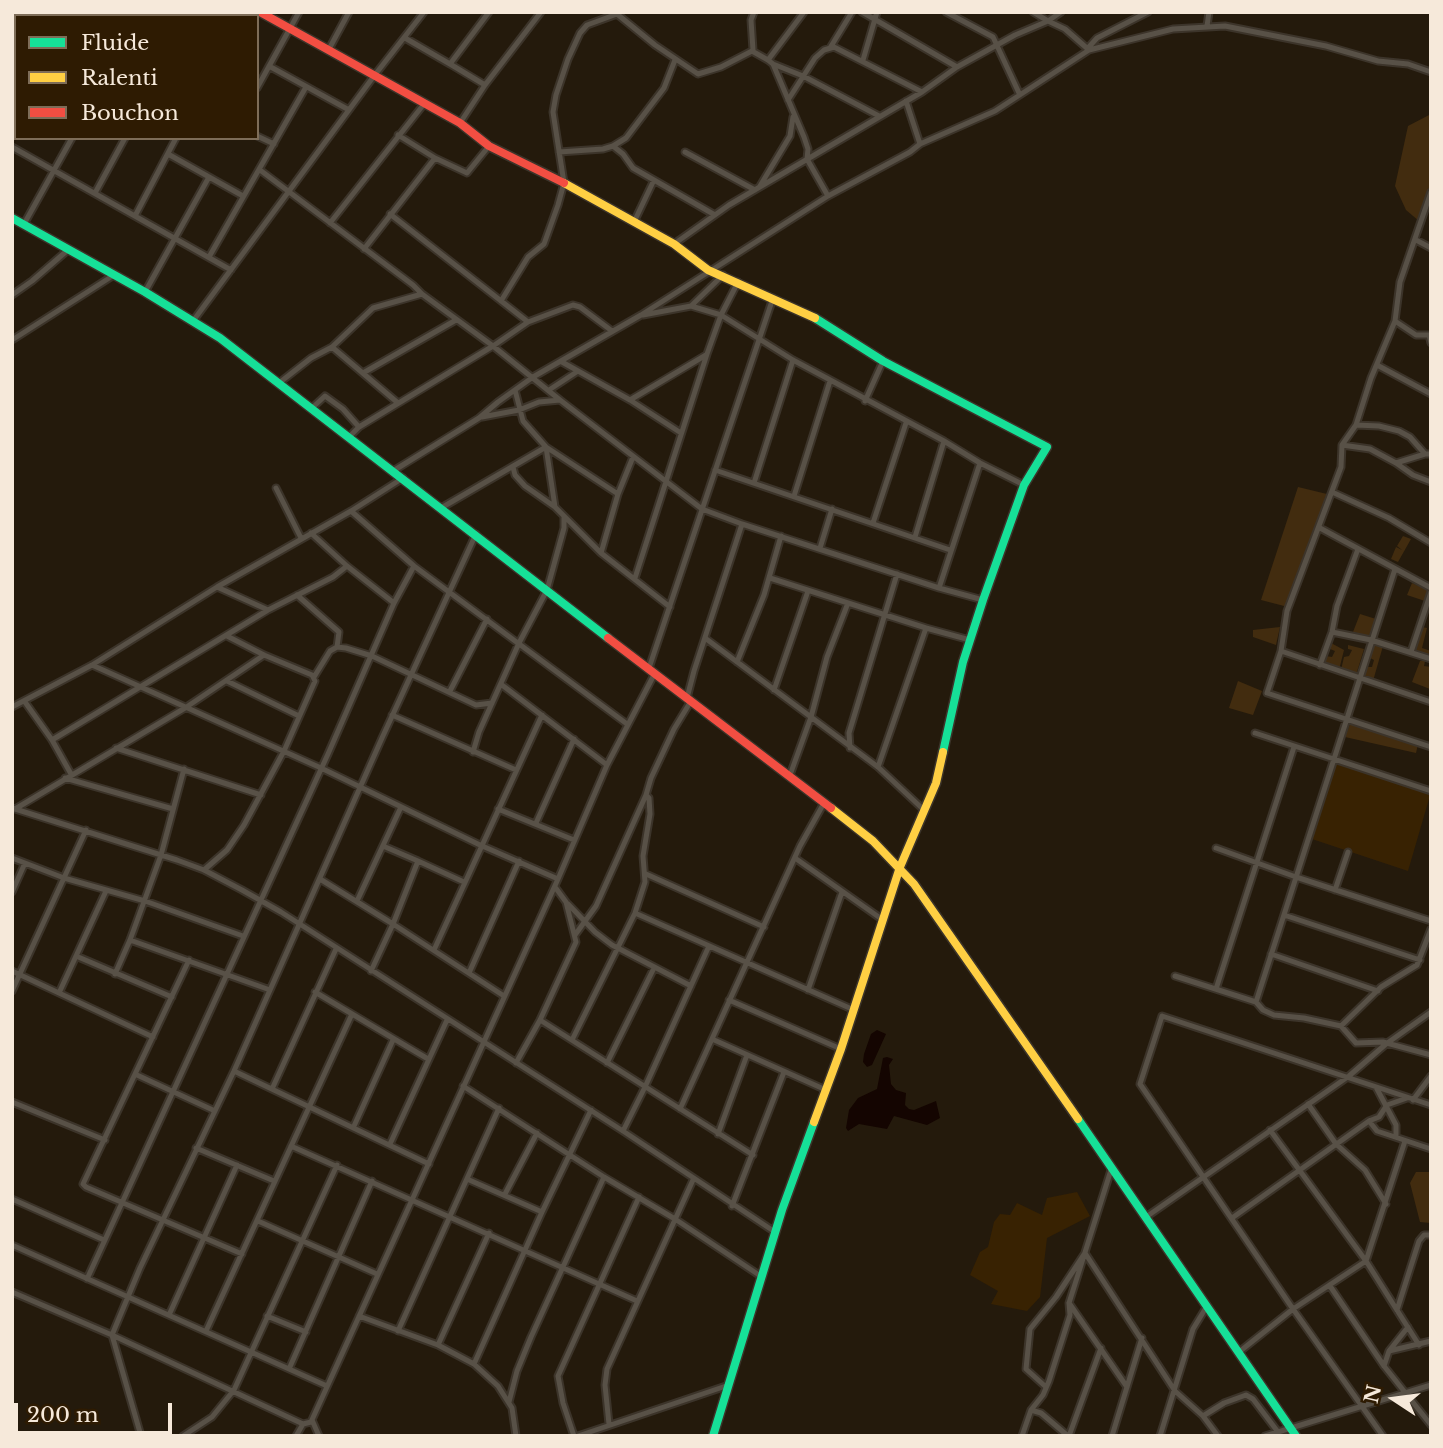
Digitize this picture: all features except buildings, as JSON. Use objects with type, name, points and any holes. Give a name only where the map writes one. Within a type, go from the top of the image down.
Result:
[{"type":"street","points":[[260,12],[460,123],[489,146],[564,183],[674,244],[708,270],[773,298],[849,337],[883,361],[1047,447],[1024,485],[983,600],[956,690],[936,783],[900,867],[841,1049],[775,1232],[713,1436]]},
{"type":"street","points":[[259,84],[299,12]]},
{"type":"street","points":[[329,49],[349,12]]},
{"type":"street","points":[[193,321],[424,12]]},
{"type":"street","points":[[450,64],[489,12]]},
{"type":"street","points":[[460,123],[485,85],[541,12]]},
{"type":"street","points":[[753,50],[751,20],[754,12]]},
{"type":"street","points":[[771,62],[804,12]]},
{"type":"street","points":[[788,100],[818,55],[830,48],[852,12]]},
{"type":"street","points":[[862,12],[957,67]]},
{"type":"street","points":[[863,60],[877,12]]},
{"type":"street","points":[[946,12],[993,37],[1019,93]]},
{"type":"street","points":[[1033,12],[1065,29],[1088,49]]},
{"type":"street","points":[[674,244],[715,215],[922,92],[957,67],[1062,12]]},
{"type":"street","points":[[393,471],[479,418],[533,377],[640,315],[828,196],[902,157],[920,144],[995,111],[1088,49],[1097,38],[1148,12]]},
{"type":"street","points":[[1207,26],[1209,12]]},
{"type":"street","points":[[501,301],[528,257],[544,244],[564,183],[553,112],[568,59],[580,33],[587,25],[616,13],[675,60],[700,74],[721,67],[753,50]]},
{"type":"street","points":[[1088,49],[1173,29],[1225,26],[1326,46],[1378,61],[1408,64],[1431,72]]},
{"type":"street","points":[[405,38],[485,85]]},
{"type":"street","points":[[830,48],[844,50],[922,92]]},
{"type":"street","points":[[753,50],[771,62],[879,116]]},
{"type":"street","points":[[559,152],[614,146],[630,133],[664,88],[675,60]]},
{"type":"street","points":[[771,62],[804,136],[808,149],[807,159],[828,196]]},
{"type":"street","points":[[269,66],[349,110]]},
{"type":"street","points":[[209,257],[306,88]]},
{"type":"street","points":[[906,101],[920,144]]},
{"type":"street","points":[[330,223],[424,104]]},
{"type":"street","points":[[757,189],[790,136],[794,124],[793,114]]},
{"type":"street","points":[[398,135],[467,173],[489,146]]},
{"type":"street","points":[[259,137],[274,144]]},
{"type":"street","points":[[24,224],[71,140]]},
{"type":"street","points":[[95,193],[124,140]]},
{"type":"street","points":[[135,216],[175,140]]},
{"type":"street","points":[[614,146],[633,168],[715,215]]},
{"type":"street","points":[[13,147],[231,270]]},
{"type":"street","points":[[685,152],[757,189]]},
{"type":"street","points":[[168,154],[243,196]]},
{"type":"street","points":[[364,249],[436,158]]},
{"type":"street","points":[[260,170],[493,346],[702,509],[939,588],[983,600]]},
{"type":"street","points":[[145,292],[209,177]]},
{"type":"street","points":[[634,222],[654,180]]},
{"type":"street","points":[[1431,192],[1400,282],[1395,321],[1356,425],[1342,445],[1341,467],[1287,611],[1281,651],[1267,693],[1431,747]]},
{"type":"street","points":[[390,214],[528,322]]},
{"type":"street","points":[[12,218],[193,321],[279,383],[790,775],[860,830],[900,867],[950,934],[1294,1432]]},
{"type":"street","points":[[1416,240],[1431,248]]},
{"type":"street","points":[[12,295],[69,249]]},
{"type":"street","points":[[12,340],[114,275]]},
{"type":"street","points":[[691,306],[723,275]]},
{"type":"street","points":[[635,578],[707,354],[721,315],[738,282]]},
{"type":"street","points":[[12,287],[19,291]]},
{"type":"street","points":[[279,383],[311,358],[332,347],[373,309],[422,294]]},
{"type":"street","points":[[296,1436],[303,1424],[312,1420],[555,887],[607,765],[652,671],[670,607],[773,298]]},
{"type":"street","points":[[349,437],[359,426],[528,322],[573,306],[580,307],[612,331]]},
{"type":"street","points":[[640,315],[691,306],[721,315],[758,340],[865,401],[1024,485]]},
{"type":"street","points":[[363,373],[456,320]]},
{"type":"street","points":[[1395,321],[1416,335],[1429,335]]},
{"type":"street","points":[[1431,325],[1431,343]]},
{"type":"street","points":[[332,347],[398,403]]},
{"type":"street","points":[[630,400],[707,354]]},
{"type":"street","points":[[754,483],[793,360]]},
{"type":"street","points":[[865,401],[883,361]]},
{"type":"street","points":[[562,362],[630,400],[681,433]]},
{"type":"street","points":[[1377,365],[1431,394]]},
{"type":"street","points":[[549,390],[578,371]]},
{"type":"street","points":[[794,496],[830,381]]},
{"type":"street","points":[[515,390],[523,421],[545,447],[618,494]]},
{"type":"street","points":[[312,408],[325,396],[359,426]]},
{"type":"street","points":[[479,418],[519,410],[539,402],[560,400]]},
{"type":"street","points":[[873,523],[906,423]]},
{"type":"street","points":[[1356,425],[1379,426],[1399,431],[1410,437],[1428,454]]},
{"type":"street","points":[[915,537],[944,442]]},
{"type":"street","points":[[1342,445],[1370,449],[1413,475],[1431,482]]},
{"type":"street","points":[[441,508],[545,447]]},
{"type":"street","points":[[545,447],[555,507]]},
{"type":"street","points":[[1396,463],[1428,454]]},
{"type":"street","points":[[601,553],[632,457]]},
{"type":"street","points":[[939,588],[980,463]]},
{"type":"street","points":[[513,467],[515,475],[525,486],[555,507],[601,553],[670,607]]},
{"type":"street","points":[[715,470],[950,550]]},
{"type":"street","points":[[12,707],[92,665],[217,587],[351,511],[403,478]]},
{"type":"street","points":[[276,488],[301,538]]},
{"type":"street","points":[[1332,492],[1389,518],[1431,543]]},
{"type":"street","points":[[820,548],[832,509]]},
{"type":"street","points":[[351,511],[414,566],[627,724]]},
{"type":"street","points":[[473,752],[519,643],[547,590],[564,528],[564,516]]},
{"type":"street","points":[[575,935],[586,922],[614,869],[689,699],[705,638],[742,524]]},
{"type":"street","points":[[1320,528],[1431,590],[1411,652]]},
{"type":"street","points":[[311,533],[394,603]]},
{"type":"street","points":[[141,1436],[113,1335],[127,1297],[234,1071],[476,534]]},
{"type":"street","points":[[737,662],[770,578],[780,536]]},
{"type":"street","points":[[1320,665],[1332,632],[1337,606],[1358,549]]},
{"type":"street","points":[[51,740],[268,610],[333,577],[347,566]]},
{"type":"street","points":[[87,1279],[394,603],[414,566]]},
{"type":"street","points":[[1256,1002],[1395,569]]},
{"type":"street","points":[[850,748],[849,733],[897,574]]},
{"type":"street","points":[[770,578],[970,640]]},
{"type":"street","points":[[217,587],[268,610]]},
{"type":"street","points":[[774,690],[808,591]]},
{"type":"street","points":[[297,595],[339,632],[337,647]]},
{"type":"street","points":[[790,775],[811,717],[827,657],[848,603]]},
{"type":"street","points":[[450,691],[487,619]]},
{"type":"street","points":[[878,767],[926,628]]},
{"type":"street","points":[[1332,632],[1371,640],[1431,659]]},
{"type":"street","points":[[227,636],[314,677]]},
{"type":"street","points":[[705,638],[878,767],[925,811]]},
{"type":"street","points":[[204,870],[227,849],[261,795],[284,751],[315,681],[314,677],[330,651],[337,647],[372,656],[476,705],[492,704]]},
{"type":"street","points":[[1281,651],[1431,702]]},
{"type":"street","points":[[13,809],[185,708],[264,655]]},
{"type":"street","points":[[92,665],[558,879]]},
{"type":"street","points":[[227,681],[299,716]]},
{"type":"street","points":[[502,685],[607,765]]},
{"type":"street","points":[[25,702],[71,774]]},
{"type":"street","points":[[393,715],[516,770]]},
{"type":"street","points":[[434,950],[542,715]]},
{"type":"street","points":[[836,737],[849,733]]},
{"type":"street","points":[[1255,733],[1431,791]]},
{"type":"street","points":[[536,822],[574,739]]},
{"type":"street","points":[[1216,989],[1294,747]]},
{"type":"street","points":[[116,748],[261,795]]},
{"type":"street","points":[[115,974],[161,855],[184,769]]},
{"type":"street","points":[[65,778],[173,809]]},
{"type":"street","points":[[572,1040],[635,913],[646,874],[643,856],[650,814],[649,798],[646,795]]},
{"type":"street","points":[[680,1109],[795,858],[824,803]]},
{"type":"street","points":[[357,901],[401,807]]},
{"type":"street","points":[[13,809],[86,830],[204,870],[260,900],[591,1110],[775,1232]]},
{"type":"street","points":[[498,809],[536,822],[574,840]]},
{"type":"street","points":[[12,991],[86,830]]},
{"type":"street","points":[[383,846],[464,881]]},
{"type":"street","points":[[1216,848],[1431,921]]},
{"type":"street","points":[[1335,890],[1348,852]]},
{"type":"street","points":[[12,858],[64,878],[145,901],[243,936]]},
{"type":"street","points":[[795,858],[883,920]]},
{"type":"street","points":[[371,971],[418,861]]},
{"type":"street","points":[[469,973],[519,861]]},
{"type":"street","points":[[12,892],[25,863]]},
{"type":"street","points":[[646,874],[764,927]]},
{"type":"street","points":[[320,879],[504,996]]},
{"type":"street","points":[[555,887],[586,922],[619,949],[691,986]]},
{"type":"street","points":[[59,993],[106,891]]},
{"type":"street","points":[[808,990],[842,892]]},
{"type":"street","points":[[516,1063],[540,1020],[576,942],[566,902]]},
{"type":"street","points":[[635,913],[854,1010]]},
{"type":"street","points":[[1284,915],[1420,960]]},
{"type":"street","points":[[1341,1026],[1378,990],[1411,970],[1420,960],[1431,929]]},
{"type":"street","points":[[130,940],[270,990]]},
{"type":"street","points":[[623,1131],[646,1087],[709,946]]},
{"type":"street","points":[[272,1088],[336,948]]},
{"type":"street","points":[[1271,954],[1378,990]]},
{"type":"street","points":[[76,956],[172,997]]},
{"type":"street","points":[[189,960],[83,1184],[242,1254]]},
{"type":"street","points":[[607,1063],[654,968]]},
{"type":"street","points":[[12,971],[153,1037]]},
{"type":"street","points":[[1175,976],[1256,1002],[1263,1010],[1274,1015],[1341,1026],[1356,1043],[1387,1044],[1431,1055]]},
{"type":"street","points":[[315,992],[428,1059]]},
{"type":"street","points":[[729,1000],[841,1049]]},
{"type":"street","points":[[1146,1217],[1349,1076],[1431,1012]]},
{"type":"street","points":[[206,1331],[352,1014]]},
{"type":"street","points":[[1383,1436],[1140,1084],[1162,1016],[1431,1105]]},
{"type":"street","points":[[390,1144],[447,1020]]},
{"type":"street","points":[[540,1020],[753,1154]]},
{"type":"street","points":[[712,1039],[826,1090]]},
{"type":"street","points":[[354,1126],[393,1040]]},
{"type":"street","points":[[718,1134],[747,1055]]},
{"type":"street","points":[[234,1071],[429,1164]]},
{"type":"street","points":[[732,1206],[784,1072]]},
{"type":"street","points":[[136,1074],[215,1111]]},
{"type":"street","points":[[1232,1218],[1369,1121],[1379,1117],[1387,1105],[1410,1099],[1431,1076]]},
{"type":"street","points":[[463,1086],[762,1277]]},
{"type":"street","points":[[1376,1087],[1396,1125],[1396,1137]]},
{"type":"street","points":[[12,1102],[105,1140]]},
{"type":"street","points":[[1308,1104],[1336,1144],[1364,1170],[1386,1204]]},
{"type":"street","points":[[398,1331],[499,1108]]},
{"type":"street","points":[[474,1364],[591,1110]]},
{"type":"street","points":[[1369,1121],[1373,1129],[1431,1149]]},
{"type":"street","points":[[1270,1130],[1366,1261],[1419,1345]]},
{"type":"street","points":[[505,1194],[537,1133]]},
{"type":"street","points":[[1239,1352],[1293,1309],[1366,1261],[1405,1141]]},
{"type":"street","points":[[291,1146],[637,1301]]},
{"type":"street","points":[[196,1148],[274,1181]]},
{"type":"street","points":[[169,1315],[237,1165]]},
{"type":"street","points":[[183,1436],[212,1417],[234,1390],[337,1165]]},
{"type":"street","points":[[1022,1436],[1031,1410],[1046,1387],[1070,1315],[1069,1303],[1112,1167]]},
{"type":"street","points":[[509,1402],[517,1371],[561,1267],[604,1177]]},
{"type":"street","points":[[467,1179],[542,1212]]},
{"type":"street","points":[[609,1424],[605,1394],[606,1372],[693,1180]]},
{"type":"street","points":[[289,1369],[372,1181]]},
{"type":"street","points":[[639,1197],[558,1377],[576,1436],[729,1385]]},
{"type":"street","points":[[12,1199],[104,1240]]},
{"type":"street","points":[[258,1221],[377,1274]]},
{"type":"street","points":[[438,1345],[489,1233]]},
{"type":"street","points":[[1397,1310],[1419,1241],[1424,1235],[1431,1235]]},
{"type":"street","points":[[12,1245],[327,1386]]},
{"type":"street","points":[[1085,1253],[1175,1391],[1203,1416],[1219,1436]]},
{"type":"street","points":[[1046,1387],[1027,1369],[1030,1329],[1056,1297],[1085,1253]]},
{"type":"street","points":[[1329,1286],[1384,1366],[1431,1425]]},
{"type":"street","points":[[12,1292],[113,1335],[303,1424]]},
{"type":"street","points":[[1069,1303],[1127,1387]]},
{"type":"street","points":[[1160,1436],[1193,1329],[1207,1306]]},
{"type":"street","points":[[267,1315],[306,1332]]},
{"type":"street","points":[[359,1316],[438,1345],[474,1364],[491,1379],[509,1402],[514,1413],[516,1436]]},
{"type":"street","points":[[1384,1366],[1389,1350],[1408,1327]]},
{"type":"street","points":[[1112,1436],[1142,1338]]},
{"type":"street","points":[[1389,1350],[1431,1341]]},
{"type":"street","points":[[1031,1410],[1041,1413],[1069,1436],[1101,1348]]},
{"type":"street","points":[[1265,1436],[1278,1432],[1294,1432],[1363,1406],[1431,1385]]},
{"type":"street","points":[[1203,1416],[1224,1403],[1249,1396],[1278,1432]]},
{"type":"street","points":[[312,1420],[319,1436]]},
{"type":"shaded area","points":[[1431,114],[1431,183],[1419,221],[1406,210],[1395,186],[1408,126]]},
{"type":"shaded area","points":[[1298,487],[1331,495],[1288,607],[1261,600]]},
{"type":"shaded area","points":[[1403,536],[1411,539],[1398,562],[1391,559],[1396,547],[1402,550],[1397,546]]},
{"type":"shaded area","points":[[1412,583],[1428,590],[1425,601],[1407,595]]},
{"type":"shaded area","points":[[1360,614],[1376,619],[1369,636],[1353,632]]},
{"type":"shaded area","points":[[1280,627],[1276,645],[1253,637],[1253,630]]},
{"type":"shaded area","points":[[1422,627],[1427,628],[1422,648],[1431,651],[1431,655],[1414,651]]},
{"type":"shaded area","points":[[1331,643],[1344,650],[1339,670],[1324,665],[1326,656],[1332,657],[1335,651],[1330,649]]},
{"type":"shaded area","points":[[1373,643],[1383,646],[1373,681],[1363,678],[1365,667],[1372,667],[1374,660],[1368,657]]},
{"type":"shaded area","points":[[1348,645],[1364,649],[1356,675],[1341,670],[1344,657],[1349,656],[1352,650],[1348,649]]},
{"type":"shaded area","points":[[1420,661],[1425,661],[1424,666],[1431,667],[1430,689],[1412,682]]},
{"type":"shaded area","points":[[1238,681],[1262,691],[1253,715],[1229,708]]},
{"type":"shaded area","points":[[1350,724],[1418,744],[1416,753],[1345,737]]},
{"type":"shaded area","points":[[1334,760],[1431,792],[1408,871],[1309,838]]},
{"type":"shaded area","points":[[877,1030],[886,1034],[872,1065],[867,1067],[863,1062],[864,1054],[871,1034]]},
{"type":"shaded area","points":[[883,1058],[893,1059],[889,1065],[891,1084],[896,1090],[906,1093],[905,1105],[914,1110],[936,1101],[940,1118],[927,1125],[894,1116],[887,1129],[859,1124],[848,1131],[846,1128],[849,1110],[858,1098],[877,1089]]},
{"type":"shaded area","points":[[1416,1172],[1431,1172],[1431,1223],[1420,1222],[1410,1183]]},
{"type":"shaded area","points":[[1077,1192],[1090,1216],[1047,1238],[1040,1297],[1027,1311],[991,1304],[998,1291],[970,1275],[980,1252],[988,1247],[994,1222],[1000,1214],[1010,1215],[1017,1203],[1042,1215],[1047,1198]]},
{"type":"traffic: fast","points":[[12,218],[145,292],[220,338],[608,638]]},
{"type":"traffic: fast","points":[[815,318],[883,361],[1047,447],[1024,485],[983,600],[963,662],[943,752]]},
{"type":"traffic: fast","points":[[1078,1119],[1296,1436]]},
{"type":"traffic: fast","points":[[713,1436],[782,1210],[814,1122]]},
{"type":"traffic: slow","points":[[564,183],[674,244],[708,270],[815,318]]},
{"type":"traffic: slow","points":[[814,1122],[841,1049],[900,867],[936,783],[943,752]]},
{"type":"traffic: slow","points":[[831,808],[873,841],[914,884],[1078,1119]]},
{"type":"traffic: jam","points":[[260,12],[460,123],[489,146],[564,183]]},
{"type":"traffic: jam","points":[[608,638],[831,808]]}]
